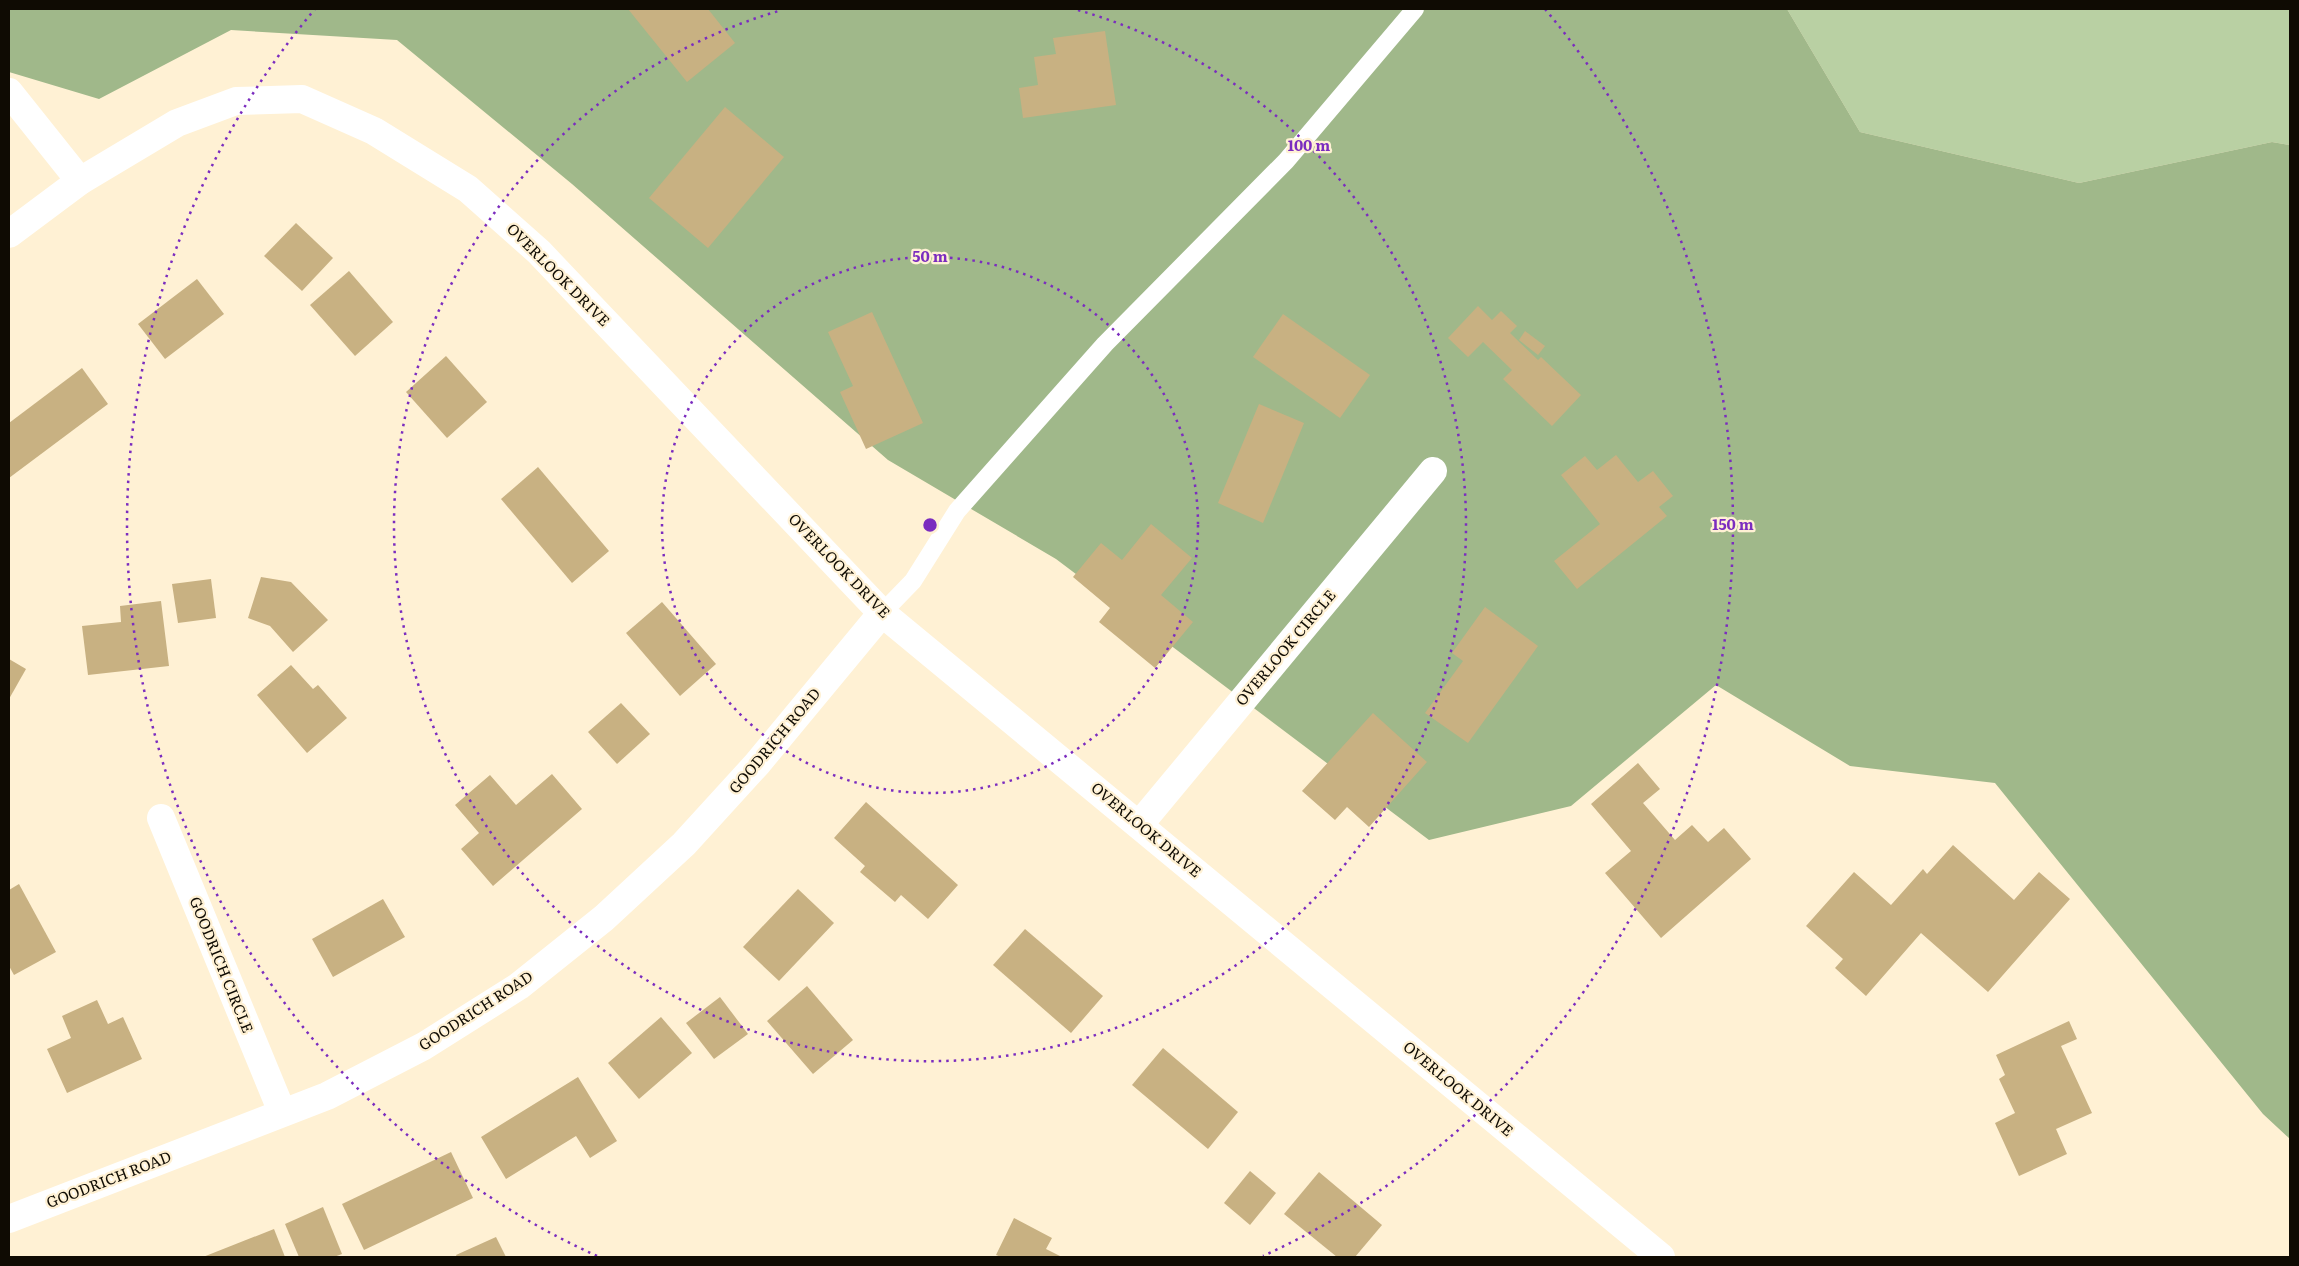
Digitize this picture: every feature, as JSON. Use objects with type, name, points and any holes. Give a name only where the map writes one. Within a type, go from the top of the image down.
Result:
[{"type":"street","points":[[9,92],[80,181]]},
{"type":"street","name":"OVERLOOK DRIVE","points":[[9,234],[80,181],[178,123],[236,101],[302,99],[374,131],[468,189],[539,252],[882,613],[1661,1257]]},
{"type":"street","name":"OVERLOOK CIRCLE","points":[[1139,825],[1434,470]]},
{"type":"street","name":"GOODRICH ROAD","points":[[9,1219],[327,1096],[424,1046],[519,986],[604,918],[684,844],[757,764],[882,613]]},
{"type":"street","name":"GOODRICH CIRCLE","points":[[161,818],[282,1112]]},
{"type":"lane","points":[[882,613],[914,581],[964,504],[1106,344],[1286,162],[1415,9]]},
{"type":"green space","points":[[9,9],[1787,9],[1860,132],[2079,183],[2272,142],[2290,145],[2290,1139],[2263,1114],[1995,783],[1850,766],[1716,685],[1571,806],[1429,840],[1056,559],[888,460],[572,184],[397,40],[231,30],[99,99],[9,72]]},
{"type":"green space","points":[[1787,9],[2290,9],[2290,145],[2272,142],[2079,183],[1860,132]]},
{"type":"building","points":[[628,9],[708,9],[735,43],[687,82]]},
{"type":"building","points":[[1105,31],[1116,105],[1023,118],[1019,88],[1038,85],[1034,57],[1056,54],[1053,38]]},
{"type":"building","points":[[725,107],[784,157],[708,248],[649,198]]},
{"type":"building","points":[[296,223],[333,258],[302,291],[264,256]]},
{"type":"building","points":[[349,271],[393,322],[355,356],[310,305]]},
{"type":"building","points":[[197,279],[224,314],[165,359],[138,324]]},
{"type":"building","points":[[1478,306],[1492,320],[1501,311],[1517,326],[1510,333],[1538,360],[1541,357],[1581,395],[1552,426],[1503,379],[1512,370],[1483,342],[1468,357],[1448,338]]},
{"type":"building","points":[[872,312],[923,423],[866,449],[840,392],[853,386],[828,332]]},
{"type":"building","points":[[1283,314],[1370,375],[1340,418],[1253,357]]},
{"type":"building","points":[[1525,331],[1545,346],[1538,355],[1519,340]]},
{"type":"building","points":[[446,356],[487,402],[447,438],[406,392]]},
{"type":"building","points":[[82,368],[108,404],[9,478],[9,423]]},
{"type":"building","points":[[1259,404],[1304,423],[1263,523],[1218,503]]},
{"type":"building","points":[[1616,455],[1638,482],[1653,471],[1673,496],[1659,507],[1667,516],[1577,589],[1554,561],[1600,524],[1561,475],[1585,456],[1597,470]]},
{"type":"building","points":[[538,467],[609,551],[572,583],[501,499]]},
{"type":"building","points":[[1151,524],[1192,558],[1161,595],[1193,622],[1155,668],[1099,622],[1110,608],[1073,577],[1101,543],[1122,560]]},
{"type":"building","points":[[261,577],[291,582],[328,620],[293,652],[270,626],[248,618]]},
{"type":"building","points":[[211,579],[216,618],[178,623],[172,584]]},
{"type":"building","points":[[161,601],[169,666],[88,675],[82,626],[121,622],[120,606]]},
{"type":"building","points":[[662,602],[716,664],[680,696],[626,633]]},
{"type":"building","points":[[1485,607],[1538,646],[1468,743],[1425,713],[1463,661],[1452,653]]},
{"type":"building","points":[[9,659],[26,669],[9,699]]},
{"type":"building","points":[[291,665],[313,689],[318,685],[347,718],[307,753],[257,695]]},
{"type":"building","points":[[621,703],[650,734],[617,764],[588,732]]},
{"type":"building","points":[[1373,713],[1427,762],[1369,827],[1347,807],[1335,820],[1302,791]]},
{"type":"building","points":[[1638,763],[1660,789],[1643,803],[1675,840],[1692,825],[1708,842],[1724,828],[1751,859],[1661,938],[1605,873],[1631,851],[1591,804]]},
{"type":"building","points":[[552,774],[582,809],[493,886],[461,849],[479,833],[455,805],[490,775],[516,805]]},
{"type":"building","points":[[866,802],[958,885],[928,919],[901,895],[895,902],[860,872],[865,866],[834,838]]},
{"type":"building","points":[[1953,845],[2014,900],[2039,872],[2070,899],[1988,992],[1921,933],[1866,996],[1835,968],[1843,959],[1806,926],[1854,872],[1891,905],[1923,869],[1927,874]]},
{"type":"building","points":[[19,884],[56,952],[14,975],[9,966],[9,890]]},
{"type":"building","points":[[798,889],[834,923],[779,981],[743,947]]},
{"type":"building","points":[[383,899],[405,937],[333,977],[312,939]]},
{"type":"building","points":[[1025,929],[1103,996],[1071,1033],[993,965]]},
{"type":"building","points":[[807,986],[853,1040],[813,1074],[767,1021]]},
{"type":"building","points":[[720,997],[748,1034],[714,1059],[686,1023]]},
{"type":"building","points":[[97,1000],[108,1024],[123,1017],[142,1059],[67,1093],[47,1049],[71,1038],[62,1016]]},
{"type":"building","points":[[661,1017],[692,1053],[639,1099],[608,1063]]},
{"type":"building","points":[[2069,1021],[2077,1039],[2061,1046],[2092,1113],[2056,1129],[2067,1154],[2019,1176],[1995,1123],[2015,1113],[1999,1079],[2005,1075],[1996,1055]]},
{"type":"building","points":[[1163,1048],[1238,1112],[1208,1149],[1132,1085]]},
{"type":"building","points":[[578,1077],[617,1141],[590,1158],[576,1136],[506,1179],[481,1137]]},
{"type":"building","points":[[451,1152],[473,1198],[364,1250],[342,1204]]},
{"type":"building","points":[[1250,1171],[1276,1193],[1250,1225],[1224,1203]]},
{"type":"building","points":[[1319,1172],[1382,1225],[1355,1257],[1337,1257],[1284,1214]]},
{"type":"building","points":[[323,1207],[342,1254],[334,1257],[299,1257],[285,1224]]},
{"type":"building","points":[[1014,1218],[1052,1238],[1046,1249],[1062,1257],[1001,1257],[996,1255]]},
{"type":"building","points":[[274,1229],[285,1257],[203,1257]]},
{"type":"building","points":[[496,1237],[506,1257],[457,1257],[456,1255]]}]
